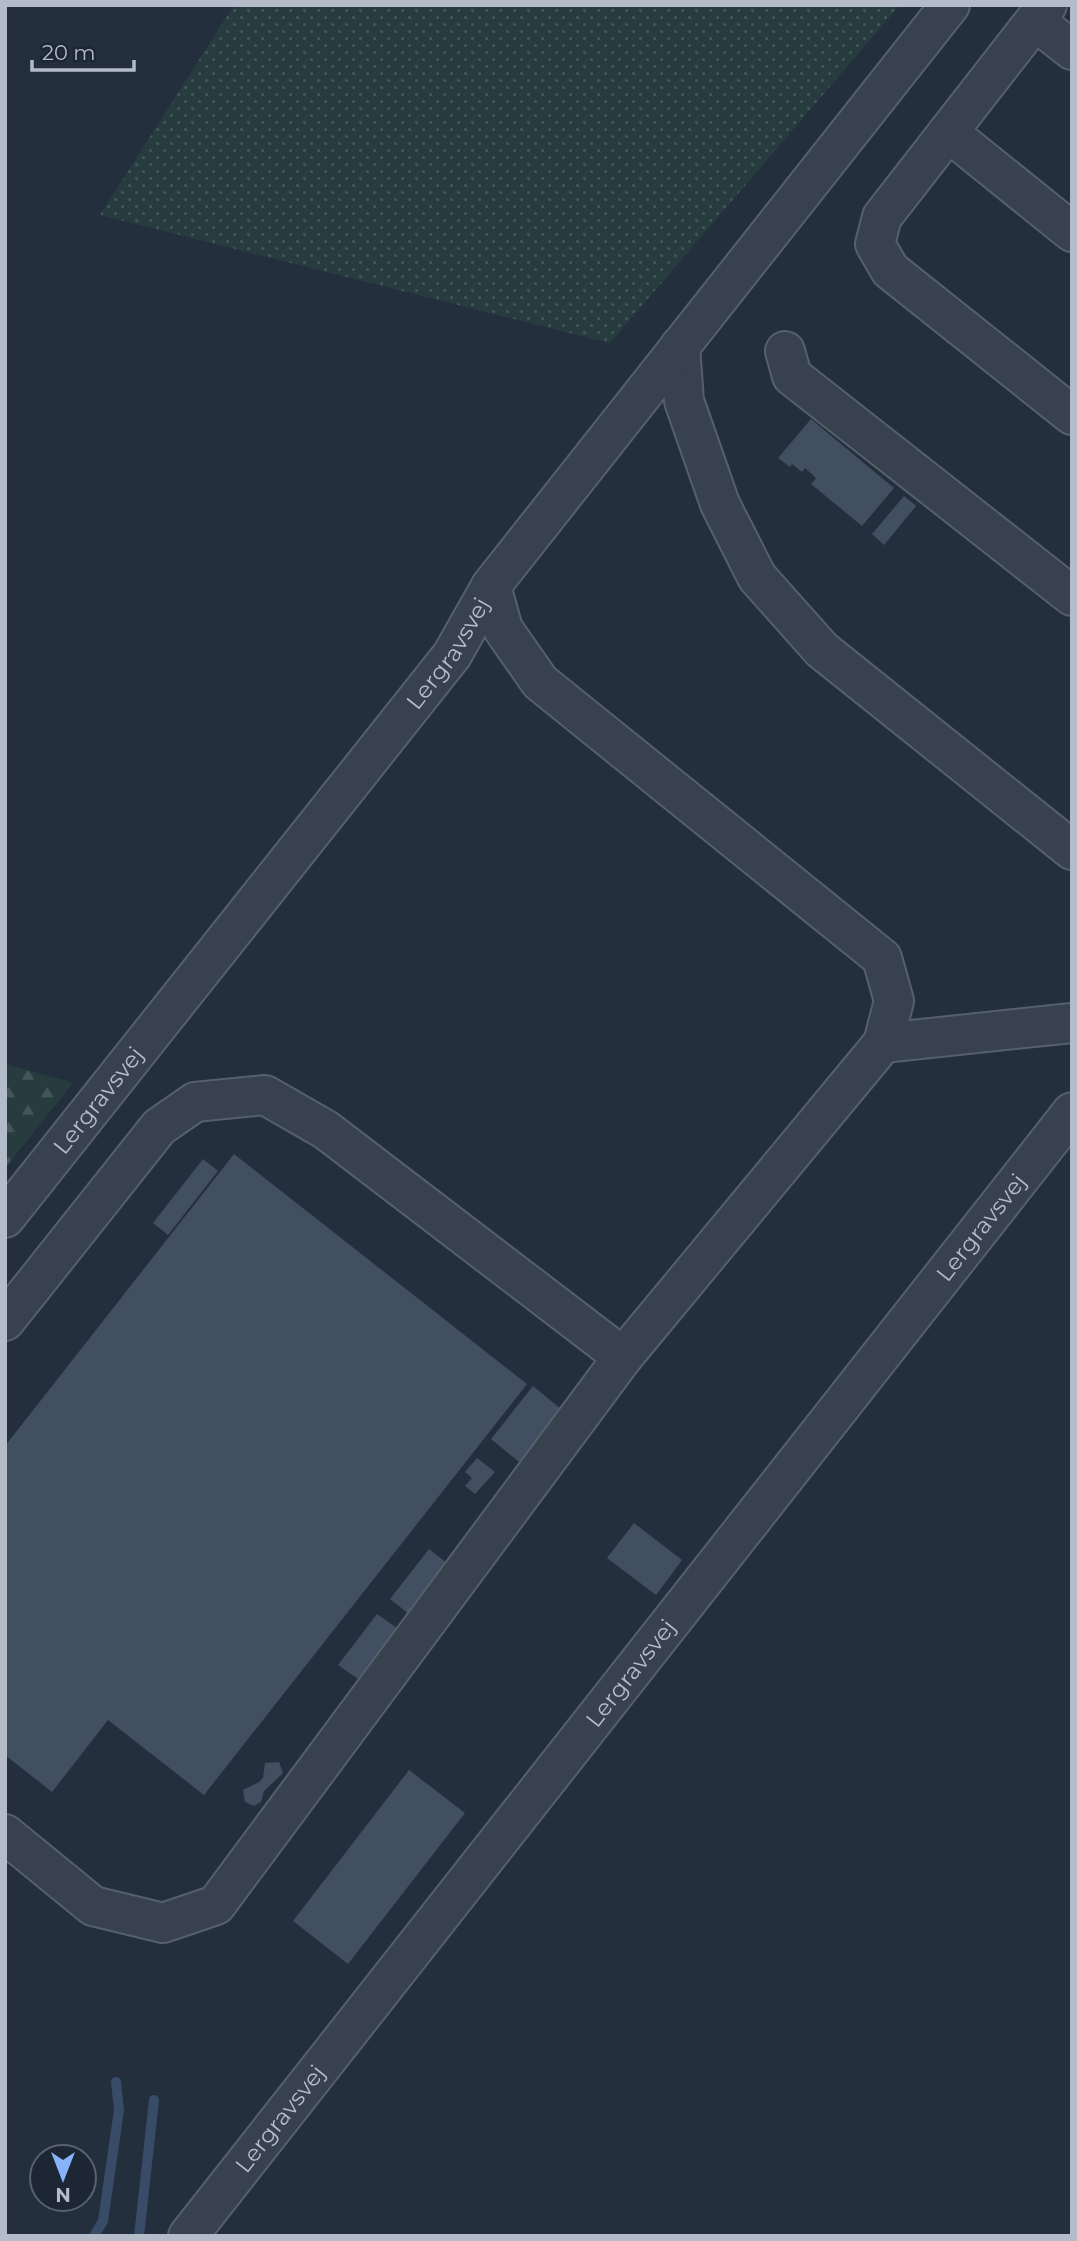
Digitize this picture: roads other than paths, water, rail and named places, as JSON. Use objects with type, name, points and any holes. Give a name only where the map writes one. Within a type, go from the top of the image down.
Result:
[{"type":"lane","points":[[491,586],[950,5]]},
{"type":"lane","points":[[1072,50],[1041,13],[882,217],[875,244],[890,270],[1072,415]]},
{"type":"lane","points":[[948,132],[1072,232]]},
{"type":"lane","points":[[680,346],[684,401],[720,505],[758,577],[822,650],[1072,850]]},
{"type":"lane","points":[[785,351],[792,376],[1072,596]]},
{"type":"lane","name":"Lergravsvej","points":[[5,1835],[93,1906],[163,1923],[216,1905],[623,1357],[883,1043],[894,1001],[881,958],[540,682],[503,629],[491,586]]},
{"type":"lane","name":"Lergravsvej","points":[[5,1218],[452,655],[491,586]]},
{"type":"lane","points":[[883,1043],[1072,1023]]},
{"type":"lane","points":[[5,1321],[159,1127],[195,1102],[265,1095],[326,1130],[623,1357]]},
{"type":"lane","name":"Lergravsvej","points":[[188,2236],[1072,1112]]},
{"type":"waterway","points":[[94,2236],[103,2221],[119,2110],[116,2082]]},
{"type":"waterway","points":[[139,2236],[154,2100]]}]
